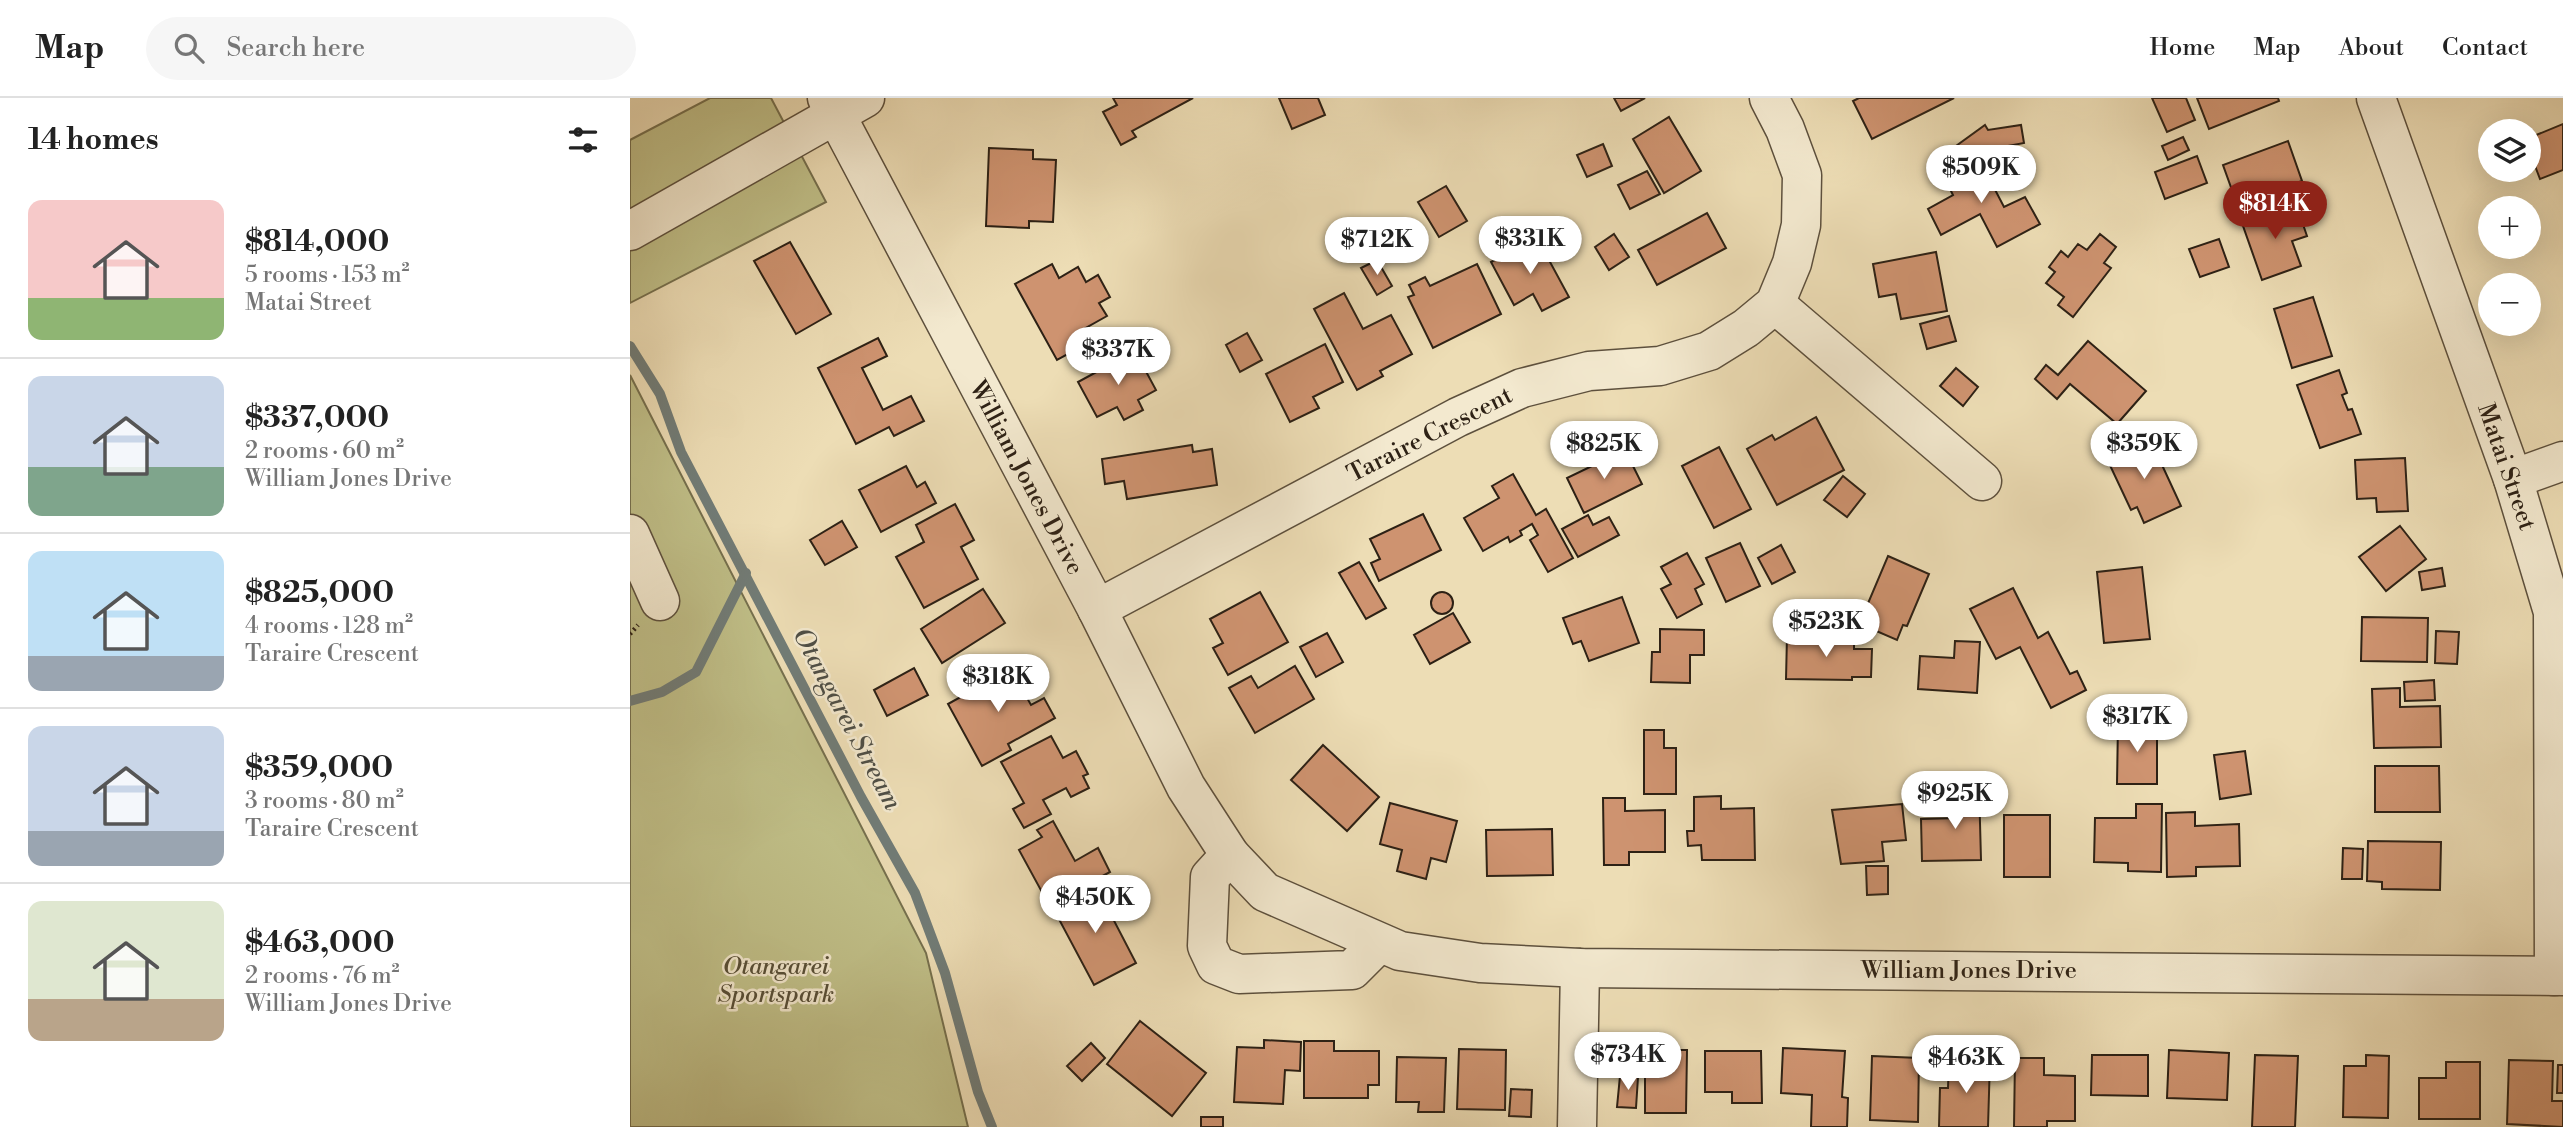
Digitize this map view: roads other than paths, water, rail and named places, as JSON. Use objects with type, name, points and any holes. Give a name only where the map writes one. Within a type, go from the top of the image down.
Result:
[{"type":"street","name":"Taraire Crescent","points":[[1097,609],[1458,417],[1522,388],[1588,371],[1660,366],[1709,351],[1746,328],[1775,304],[1792,263],[1801,225],[1802,175],[1785,129],[1769,98]]},
{"type":"street","name":"Matai Street","points":[[2376,98],[2512,479],[2553,612],[2559,976]]},
{"type":"street","points":[[630,231],[842,103]]},
{"type":"street","name":"William Jones Drive","points":[[842,103],[1186,787],[1230,855],[1265,892],[1300,905],[1378,944],[1400,951],[1480,963],[1580,968],[2559,976]]},
{"type":"street","points":[[1775,304],[1982,481]]},
{"type":"street","points":[[2512,479],[2563,461]]},
{"type":"street","points":[[630,534],[660,600]]},
{"type":"street","points":[[1230,855],[1210,877],[1206,946],[1216,965],[1239,974],[1352,970],[1378,944]]},
{"type":"street","points":[[1577,1127],[1580,968]]},
{"type":"waterway","name":"Otangarei Stream","points":[[630,346],[660,394],[681,452],[861,797],[915,893],[945,973],[978,1092],[992,1127]]},
{"type":"waterway","points":[[630,701],[662,692],[696,672],[746,573]]},
{"type":"park label","name":"Otangarei Sportspark","points":[[776,981]]}]
